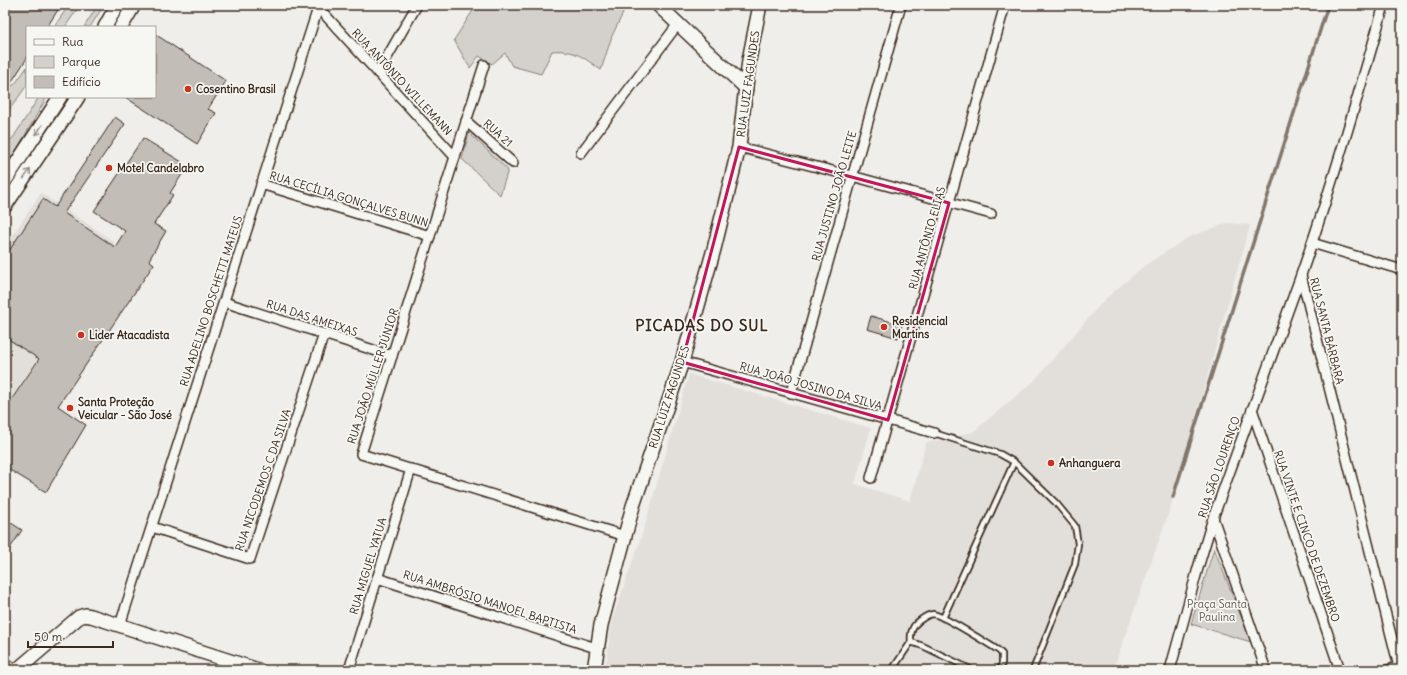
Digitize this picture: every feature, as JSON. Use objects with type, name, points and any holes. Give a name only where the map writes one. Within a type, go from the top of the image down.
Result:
[{"type":"main road","points":[[105,26],[117,5]]},
{"type":"main road","points":[[122,26],[134,5]]},
{"type":"main road","name":"RUA LUIZ FAGUNDES","points":[[594,670],[596,648],[609,592],[633,506],[682,362],[714,249],[739,147],[749,60],[760,5]]},
{"type":"main road","points":[[660,6],[746,88]]},
{"type":"main road","points":[[5,181],[59,98]]},
{"type":"main road","points":[[5,206],[77,98]]},
{"type":"main road","points":[[17,670],[79,617],[85,615],[258,670]]},
{"type":"main road","points":[[5,665],[9,670]]},
{"type":"street","points":[[378,73],[418,5]]},
{"type":"street","name":"RUA JUSTINO JOÃO LEITE","points":[[791,393],[900,5]]},
{"type":"street","name":"RUA ANTÔNIO ELIAS","points":[[871,478],[1005,5]]},
{"type":"street","name":"RUA SANTA BÁRBARA","points":[[1384,5],[1301,276],[1400,666]]},
{"type":"street","name":"RUA ANTÔNIO WILLEMANN","points":[[318,6],[455,157]]},
{"type":"street","name":"RUA ADELINO BOSCHETTI MATEUS","points":[[120,625],[318,6]]},
{"type":"street","points":[[581,153],[678,24]]},
{"type":"street","name":"RUA JOÃO MÜLLER JÚNIOR","points":[[484,65],[361,454],[625,536]]},
{"type":"street","name":"RUA 21","points":[[466,121],[513,162]]},
{"type":"street","points":[[739,147],[991,214]]},
{"type":"street","name":"RUA CECÍLIA GONÇALVES BUNN","points":[[261,184],[430,236]]},
{"type":"street","points":[[1312,243],[1402,270]]},
{"type":"street","name":"RUA SÃO LOURENÇO","points":[[1170,670],[1198,568],[1214,518],[1301,276]]},
{"type":"street","name":"RUA DAS AMEIXAS","points":[[224,302],[392,356]]},
{"type":"street","name":"RUA NICODEMOS C DA SILVA","points":[[152,527],[250,559],[324,334]]},
{"type":"street","name":"RUA JOÃO JOSINO DA SILVA","points":[[682,362],[934,433]]},
{"type":"street","name":"RUA VINTE E CINCO DE DEZEMBRO","points":[[1252,409],[1340,670]]},
{"type":"street","name":"RUA MIGUEL YATUA","points":[[349,670],[411,470]]},
{"type":"street","points":[[1214,518],[1266,670]]},
{"type":"street","name":"RUA AMBRÓSIO MANOEL BAPTISTA","points":[[377,578],[596,648]]},
{"type":"street","points":[[1387,670],[1400,666]]},
{"type":"lane","points":[[934,433],[1000,454],[1014,462],[1061,509],[1075,526],[1078,544],[1075,564],[1033,670]]},
{"type":"lane","points":[[943,618],[1014,462]]},
{"type":"lane","points":[[892,670],[910,642],[910,636],[914,624],[932,614],[943,618],[998,650],[1002,654],[1000,670]]},
{"type":"lane","points":[[910,642],[923,646],[972,670]]},
{"type":"highlighted area","points":[[739,147],[949,203],[888,420],[682,362]]},
{"type":"shaded area","points":[[41,193],[115,242],[5,408],[5,246]]},
{"type":"shaded area","name":"Anhanguera","points":[[1227,223],[1250,225],[1170,509],[1113,670],[605,670],[612,620],[642,535],[689,374],[871,428],[855,484],[910,501],[926,443],[973,432],[1033,382],[1105,299],[1144,266],[1189,237]]},
{"type":"green space","points":[[69,5],[76,5],[78,8],[66,26],[55,26]]},
{"type":"green space","points":[[98,5],[104,5],[91,26],[85,26]]},
{"type":"green space","points":[[496,5],[609,5],[624,11],[612,36],[601,70],[579,55],[567,51],[552,51],[541,74],[512,66],[505,53],[492,64],[479,56],[470,68],[454,40],[474,9],[496,9]]},
{"type":"green space","points":[[26,68],[26,86],[5,116],[5,93],[9,87],[15,84]]},
{"type":"green space","points":[[38,98],[46,98],[9,163],[5,164],[5,144],[13,138]]},
{"type":"green space","points":[[469,133],[508,170],[500,195],[462,159]]},
{"type":"green space","name":"Praça Santa Paulina","points":[[1214,548],[1251,642],[1191,624]]},
{"type":"building","points":[[5,5],[61,5],[48,26],[26,26],[26,60],[5,92]]},
{"type":"building","name":"Cosentino Brasil","points":[[156,35],[226,81],[208,109],[216,113],[197,144],[127,98],[156,98]]},
{"type":"building","points":[[115,117],[125,124],[64,213],[115,247],[125,231],[94,211],[143,138],[182,162],[178,169],[183,173],[170,193],[173,195],[154,224],[166,231],[149,260],[154,264],[58,406],[86,425],[46,492],[5,467],[5,409],[39,359],[5,337],[5,257],[43,199],[55,207]]},
{"type":"building","name":"Residencial Martins","points":[[871,316],[902,325],[898,338],[867,329]]},
{"type":"building","points":[[5,519],[22,530],[5,556]]},
{"type":"waterway","points":[[1173,497],[1328,5]]},
{"type":"place","name":"Cosentino Brasil","points":[[188,89]]},
{"type":"place","name":"Motel Candelabro","points":[[109,168]]},
{"type":"place","name":"Residencial Martins","points":[[884,327]]},
{"type":"place","name":"Lider Atacadista","points":[[81,335]]},
{"type":"place","name":"Santa Proteção Veicular - São José","points":[[70,408]]},
{"type":"place","name":"Anhanguera","points":[[1051,463]]},
{"type":"district","name":"PICADAS DO SUL","points":[[702,325]]}]
